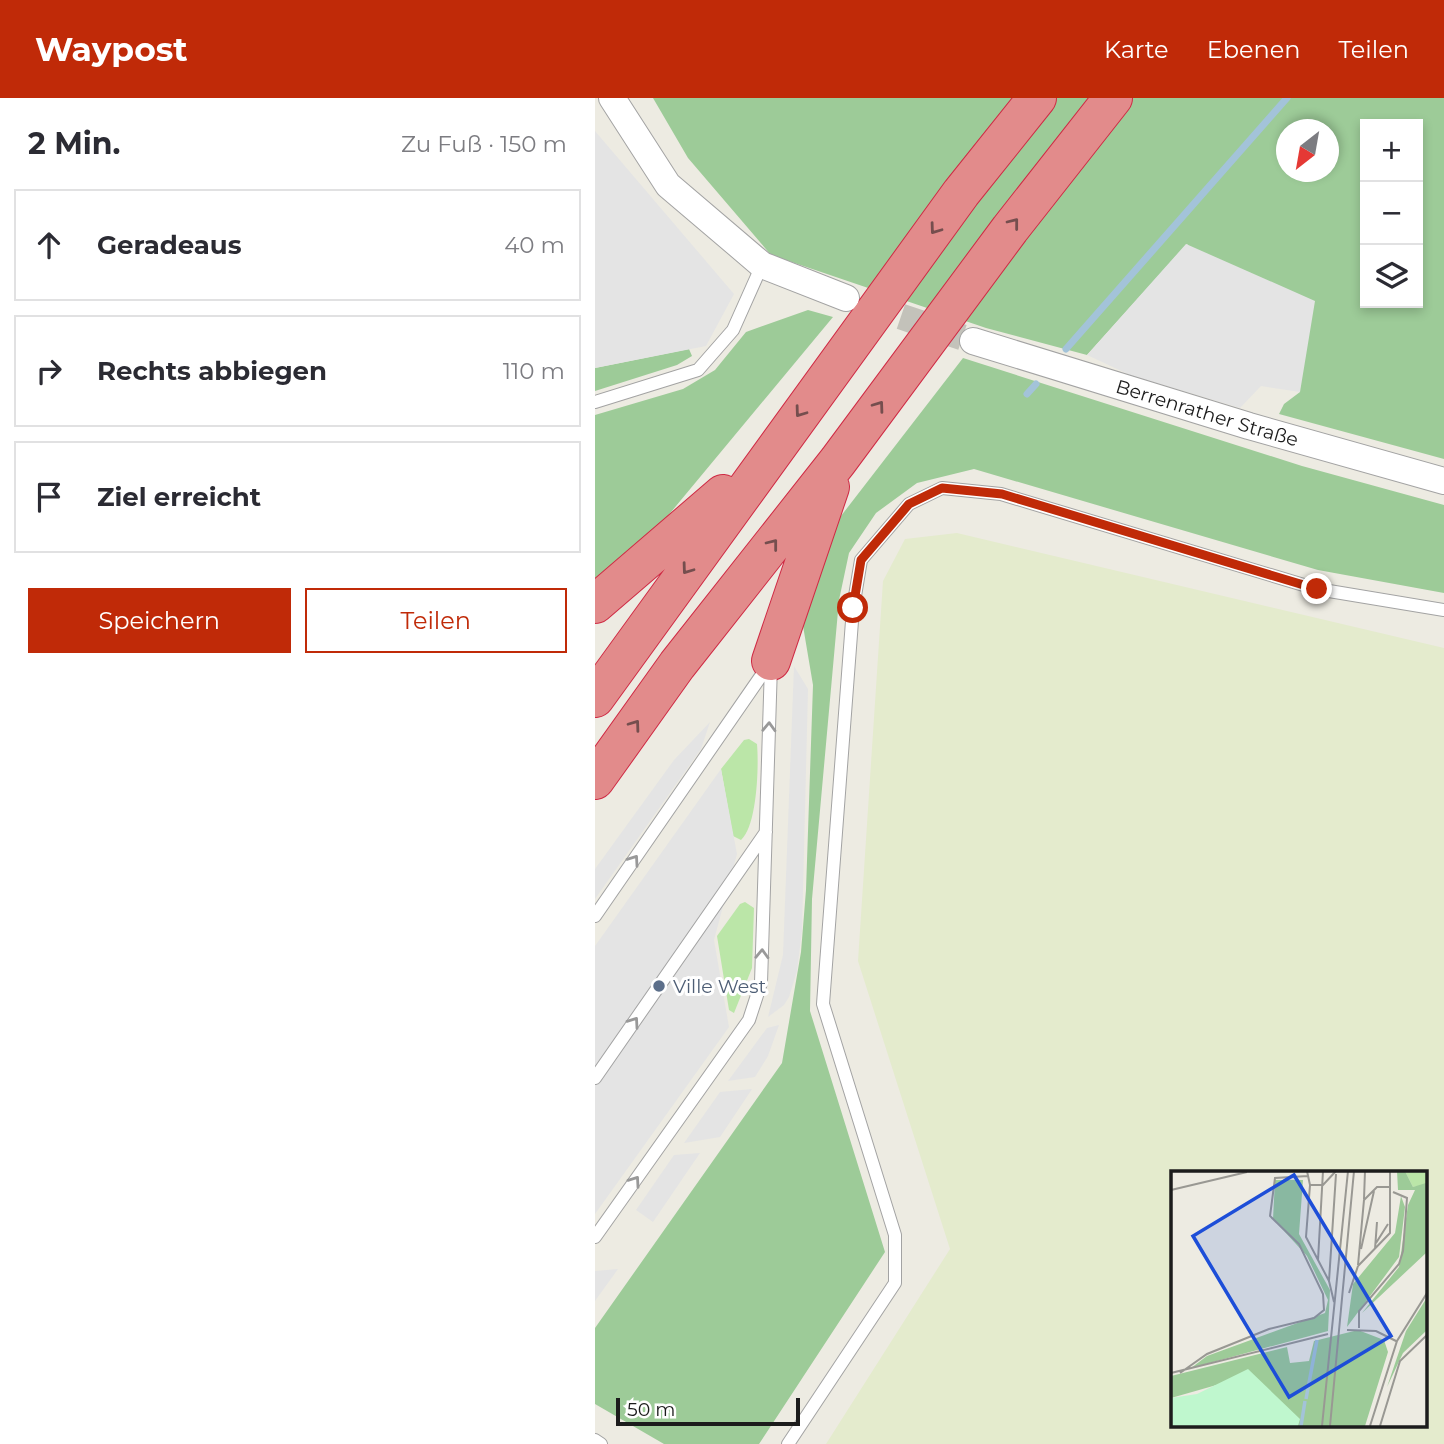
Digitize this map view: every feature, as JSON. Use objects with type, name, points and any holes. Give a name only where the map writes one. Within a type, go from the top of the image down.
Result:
[{"type":"highway","points":[[595,698],[769,454],[961,193],[1037,98]]},
{"type":"highway","points":[[595,780],[677,665],[838,461],[1010,229],[1113,98]]},
{"type":"highway","points":[[595,604],[769,454]]},
{"type":"highway","points":[[771,661],[838,461]]},
{"type":"street","points":[[612,98],[668,185],[762,265],[846,298]]},
{"type":"street","name":"Berrenrather Straße","points":[[973,341],[1236,422],[1444,481]]},
{"type":"lane","points":[[595,402],[698,370],[733,330],[762,265]]},
{"type":"lane","points":[[788,1444],[895,1283],[895,1235],[823,1004],[853,608],[861,560],[909,504],[942,488],[1002,494],[1317,589],[1444,610]]},
{"type":"lane","points":[[595,1237],[749,1020],[761,984],[771,661]]},
{"type":"lane","points":[[595,916],[771,661]]},
{"type":"lane","points":[[595,1078],[766,832]]},
{"type":"lane","points":[[595,1440],[601,1444]]},
{"type":"green space","points":[[653,98],[1444,98],[1444,459],[1279,414],[1284,404],[1300,392],[1187,244],[1087,355],[986,328],[771,255],[688,158]]},
{"type":"green space","points":[[808,310],[833,317],[632,559],[595,583],[595,415],[683,389],[715,370],[746,332]]},
{"type":"green space","points":[[689,349],[692,356],[677,365],[595,391],[595,368]]},
{"type":"green space","points":[[963,358],[1302,466],[1444,505],[1444,593],[1318,570],[974,469],[917,483],[876,513],[849,553],[839,600],[812,899],[810,1011],[885,1252],[759,1444],[664,1444],[595,1404],[595,1328],[782,1063],[801,952],[806,890],[813,685],[800,608],[834,525]]},
{"type":"green space","points":[[957,533],[1444,648],[1444,1444],[826,1444],[950,1249],[858,961],[883,581],[905,539]]},
{"type":"green space","points":[[749,739],[757,744],[757,781],[751,822],[741,840],[733,836],[721,769],[744,740]]},
{"type":"green space","points":[[745,902],[754,908],[752,968],[734,1013],[729,1010],[717,936],[740,904]]},
{"type":"shaded area","points":[[595,131],[734,294],[706,346],[595,368]]},
{"type":"shaded area","points":[[1186,244],[1315,301],[1300,392],[1261,386],[1240,408],[1130,375],[1087,355]]},
{"type":"shaded area","points":[[794,666],[808,689],[802,931],[797,971],[789,997],[784,1005],[768,1017],[783,955]]},
{"type":"shaded area","points":[[710,722],[701,749],[595,899],[595,869],[674,760]]},
{"type":"shaded area","name":"Ville West","points":[[721,769],[737,854],[714,940],[729,1027],[595,1214],[595,946]]},
{"type":"shaded area","points":[[779,1025],[768,1056],[755,1077],[728,1081],[767,1028]]},
{"type":"shaded area","points":[[752,1089],[720,1137],[684,1143],[720,1092]]},
{"type":"shaded area","points":[[700,1153],[653,1222],[636,1210],[674,1155]]},
{"type":"shaded area","points":[[618,1269],[595,1301],[595,1271]]},
{"type":"waterway","points":[[1066,349],[1287,98]]},
{"type":"waterway","points":[[1027,394],[1036,384]]},
{"type":"tunnel","points":[[864,304],[973,341]]},
{"type":"place","name":"Ville West","points":[[659,986]]},
{"type":"route","points":[[853,608],[861,560],[909,504],[942,488],[1002,494],[1317,589]]}]
